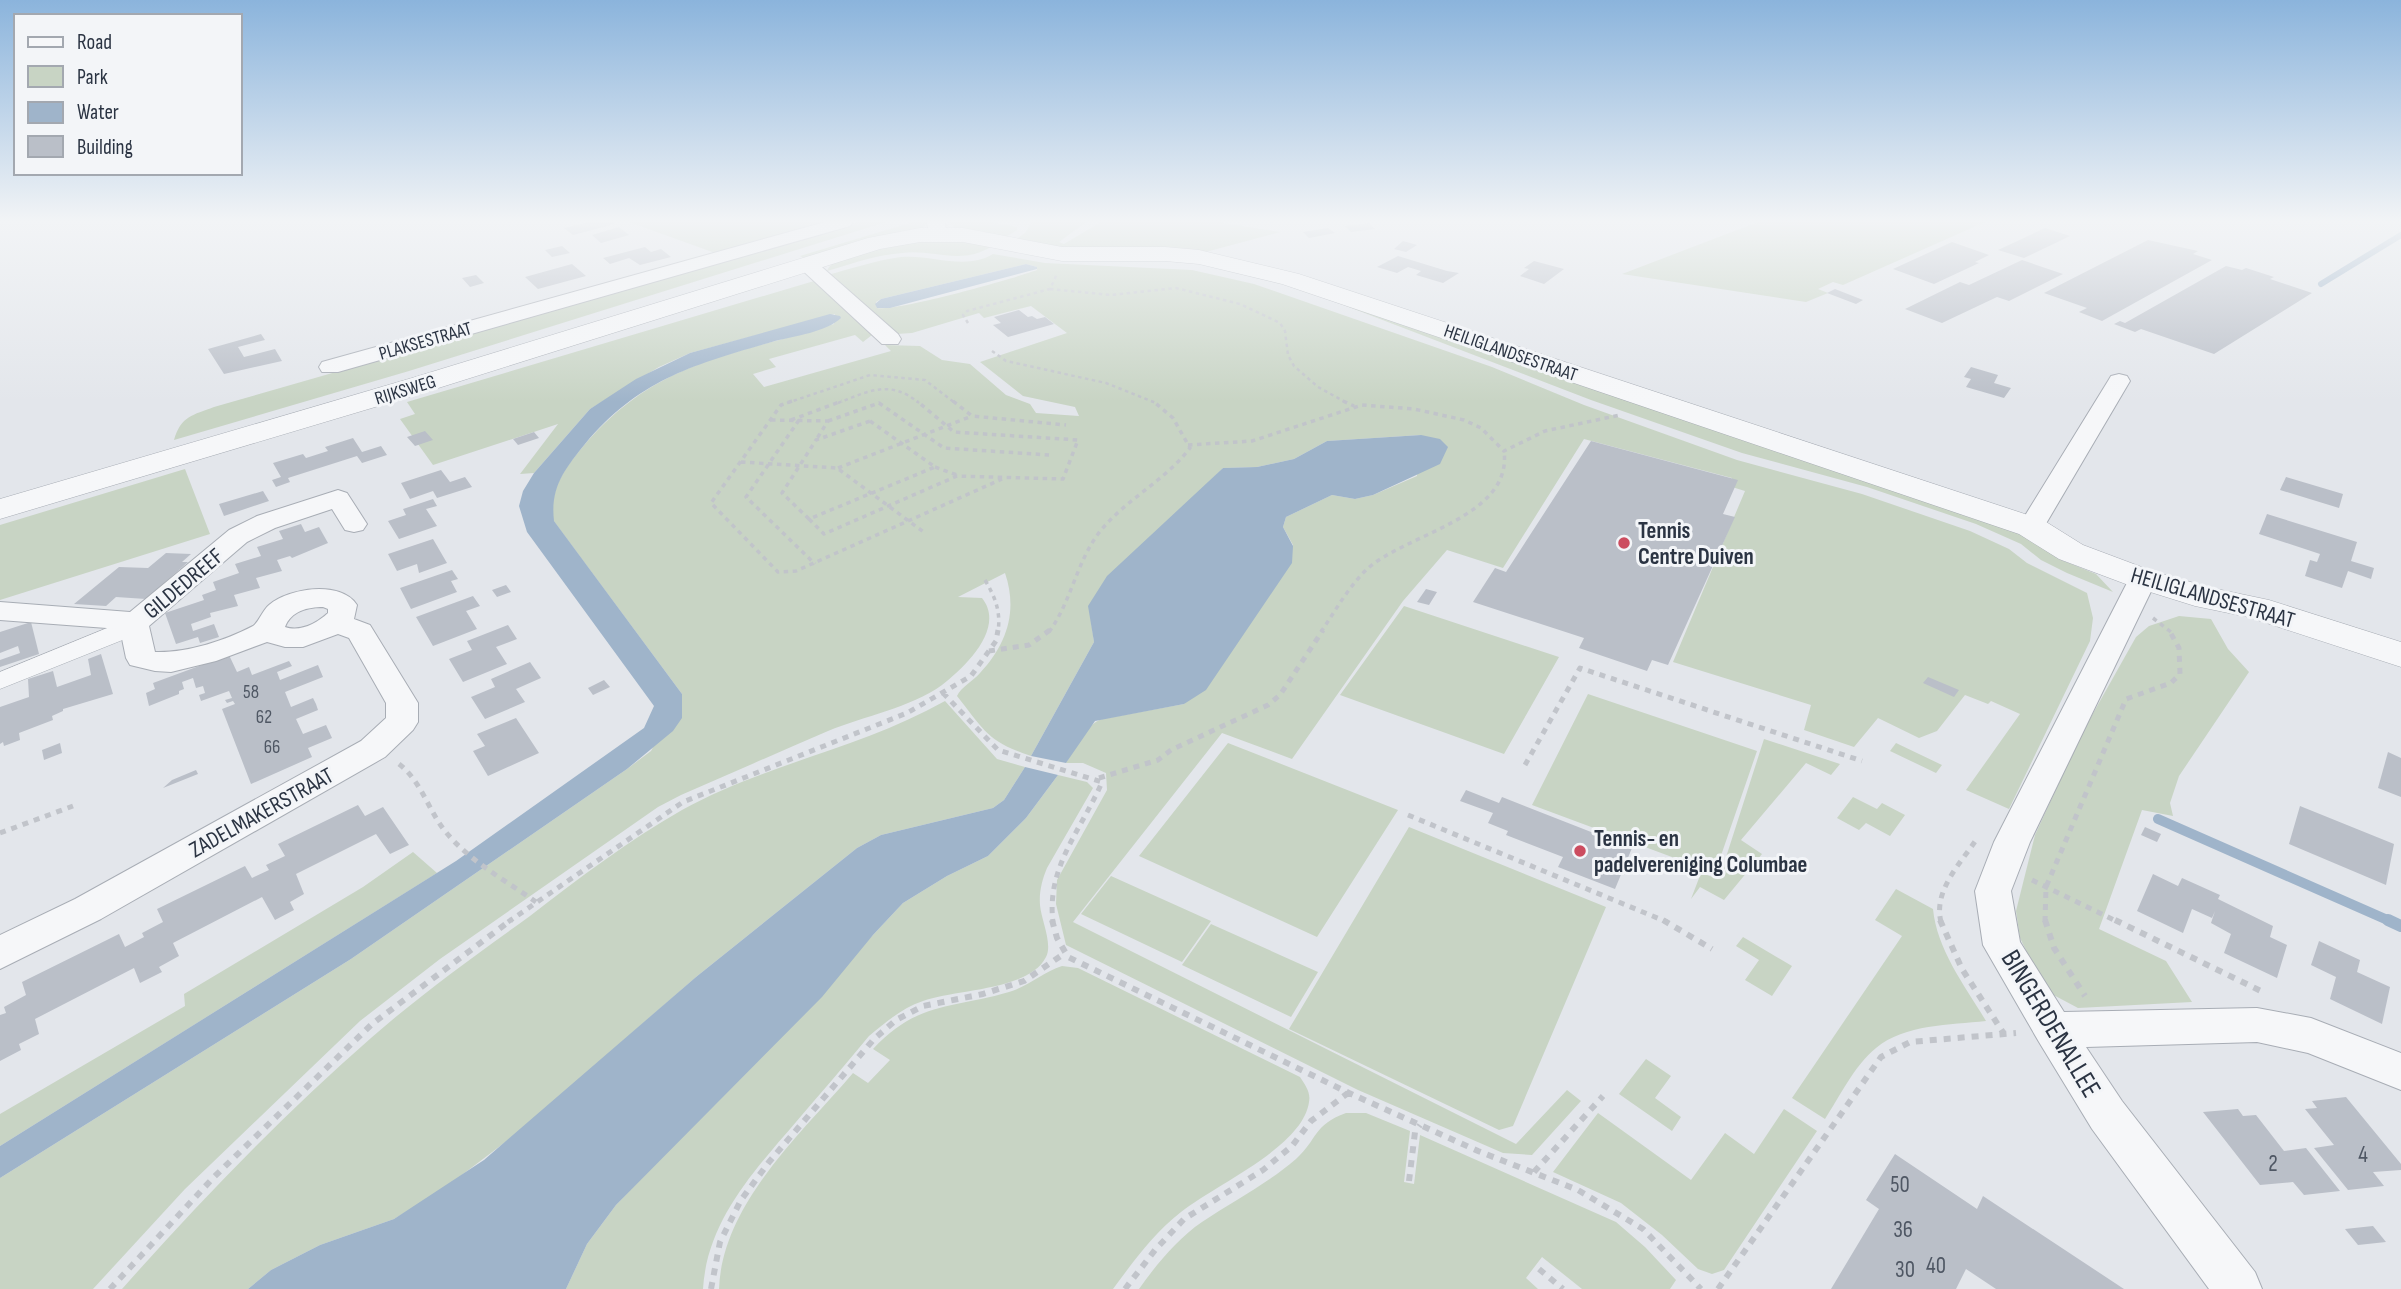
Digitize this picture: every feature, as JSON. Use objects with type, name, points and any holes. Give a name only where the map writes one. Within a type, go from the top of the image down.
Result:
[{"type":"street","name":"PLAKSESTRAAT","points":[[330,367],[631,282]]},
{"type":"street","name":"RIJKSWEG","points":[[0,509],[422,384],[752,282]]},
{"type":"street","points":[[827,282],[890,339]]},
{"type":"street","name":"HEILIGLANDSESTRAAT","points":[[1299,282],[2031,527],[2071,552],[2143,579],[2207,598],[2256,608],[2401,654]]},
{"type":"street","points":[[2031,527],[2119,381]]},
{"type":"street","name":"GILDEDREEF","points":[[0,681],[122,632],[238,536],[255,526],[338,498],[355,524]]},
{"type":"street","name":"BINGERDENALLEE","points":[[2143,579],[2012,842],[1993,891],[2002,945],[2053,1030],[2107,1115],[2238,1289]]},
{"type":"street","name":"ZADELMAKERSTRAAT","points":[[0,953],[88,909],[373,749],[401,722],[402,703],[360,632],[336,622],[342,615],[343,605],[335,599],[318,597],[298,602],[281,611],[269,622],[269,631],[182,661],[159,664],[141,658],[134,624]]},
{"type":"street","points":[[0,611],[122,619],[134,624]]},
{"type":"street","points":[[2053,1030],[2256,1026],[2311,1036],[2401,1072]]},
{"type":"path","points":[[1050,289],[1053,282]]},
{"type":"path","points":[[968,323],[963,315],[967,311],[1050,289],[1121,295],[1171,288],[1208,293],[1282,324],[1287,334],[1289,359],[1326,392],[1356,407]]},
{"type":"path","points":[[989,651],[1010,650],[1031,644],[1048,633],[1068,599],[1090,546],[1134,497],[1179,464],[1190,448],[1158,404],[1114,386],[1006,362],[992,351]]},
{"type":"path","points":[[972,416],[925,380],[870,375],[781,405],[711,503],[778,572],[796,571],[1002,479]]},
{"type":"path","points":[[791,420],[876,389],[905,391],[954,432],[1078,440],[1063,479],[957,476],[935,467],[870,421],[816,440]]},
{"type":"path","points":[[771,420],[828,421],[879,403],[944,448],[1049,455]]},
{"type":"path","points":[[1098,779],[1158,760],[1171,750],[1268,705],[1280,695],[1345,596],[1367,569],[1487,500],[1497,490],[1507,466],[1504,451],[1481,428],[1464,420],[1414,409],[1356,407],[1252,441],[1188,446]]},
{"type":"path","points":[[1504,451],[1545,431],[1622,414]]},
{"type":"path","points":[[741,462],[837,468],[972,416],[1066,425]]},
{"type":"path","points":[[799,420],[746,497],[815,564]]},
{"type":"path","points":[[828,421],[782,493],[824,534],[957,476]]},
{"type":"path","points":[[808,519],[935,467]]},
{"type":"path","points":[[837,468],[925,533]]},
{"type":"path","points":[[110,1289],[214,1177],[372,1024],[536,902],[683,802],[907,713],[971,676],[996,641],[1000,619],[996,599],[985,580]]},
{"type":"path","points":[[2106,1029],[2066,968],[2051,938],[2044,916],[2046,887],[2126,699],[2171,683],[2180,674],[2182,651],[2172,633],[2151,617]]},
{"type":"path","points":[[1525,765],[1580,668],[1861,761]]},
{"type":"path","points":[[943,693],[998,750],[1010,756],[1079,773],[1102,782],[1098,794],[1063,853],[1051,885],[1053,925],[1057,943],[1065,953],[1349,1093],[1597,1200],[1643,1229],[1701,1289]]},
{"type":"path","points":[[373,749],[405,768],[445,831],[462,849],[536,902]]},
{"type":"path","points":[[0,833],[73,806]]},
{"type":"path","points":[[1408,815],[1670,923],[1712,949]]},
{"type":"path","points":[[2003,866],[2266,993]]},
{"type":"path","points":[[711,1289],[711,1272],[719,1245],[748,1187],[874,1039],[896,1020],[923,1006],[1009,987],[1024,981],[1065,953]]},
{"type":"path","points":[[1718,1289],[1881,1057],[1910,1042],[2053,1030]]},
{"type":"path","points":[[1125,1289],[1154,1250],[1184,1219],[1262,1170],[1292,1146],[1311,1121],[1349,1093]]},
{"type":"path","points":[[1534,1172],[1603,1096]]},
{"type":"path","points":[[1409,1181],[1415,1132],[1420,1125]]},
{"type":"path","points":[[1539,1269],[1563,1289]]},
{"type":"green space","points":[[649,282],[693,282],[409,371],[174,440],[184,421],[214,407]]},
{"type":"green space","points":[[815,282],[872,335],[863,342],[855,335],[769,359],[776,367],[753,374],[764,387],[891,351],[885,345],[920,346],[942,360],[970,364],[1006,395],[1030,404],[1036,413],[1079,416],[1075,407],[1023,396],[980,362],[1067,333],[1031,306],[984,318],[979,313],[912,333],[896,334],[835,282],[951,282],[881,299],[876,302],[877,308],[908,305],[995,282],[1254,284],[1492,367],[1584,405],[1737,460],[1862,494],[1970,531],[2009,549],[2027,563],[2087,593],[2093,618],[2090,641],[2009,809],[1966,790],[2020,714],[1991,701],[1988,704],[1965,695],[1937,731],[1919,738],[1878,718],[1854,747],[1804,730],[1811,705],[1673,662],[1745,491],[1732,487],[1732,478],[1584,439],[1503,568],[1447,550],[1403,601],[1292,759],[1222,733],[1073,922],[1516,1144],[1567,1090],[1581,1101],[1532,1155],[1503,1153],[1358,1090],[1066,945],[1056,904],[1057,880],[1107,790],[1106,773],[1083,763],[1066,763],[1081,738],[1091,726],[1102,719],[1184,704],[1293,545],[1283,527],[1286,517],[1332,495],[1355,499],[1373,495],[1417,476],[1421,435],[1327,441],[1294,459],[1257,467],[1223,468],[1089,606],[1094,642],[1031,756],[1005,746],[988,734],[957,696],[989,662],[1003,639],[1010,614],[1009,587],[1005,573],[958,597],[982,598],[988,610],[989,622],[980,646],[942,685],[916,700],[828,731],[658,807],[440,959],[360,1021],[185,1189],[93,1289],[0,1289],[0,1178],[351,959],[651,751],[682,694],[553,520],[553,499],[559,482],[581,449],[609,419],[638,396],[697,365],[834,324],[835,314],[690,353],[659,367],[590,409],[534,473],[520,474],[558,424],[433,465],[400,419],[415,414],[407,402]]},
{"type":"green space","points":[[1676,282],[1833,282],[1818,289],[1828,293],[1806,302]]},
{"type":"green space","points":[[1320,296],[2020,533],[2059,559],[2096,574],[2113,592],[2067,573],[2041,560],[2021,544],[1976,524],[1867,487],[1742,453],[1591,400]]},
{"type":"green space","points":[[185,469],[210,534],[0,600],[0,525]]},
{"type":"green space","points":[[1404,606],[1559,657],[1504,754],[1340,695]]},
{"type":"green space","points":[[2179,616],[2211,619],[2228,649],[2249,672],[2179,776],[2170,803],[2173,816],[2142,810],[2099,929],[2166,961],[2192,1002],[2078,1008],[2046,991],[2020,938],[2016,911],[2035,835],[2082,733],[2136,637],[2149,626]]},
{"type":"green space","points":[[1588,694],[1757,751],[1715,873],[1532,805]]},
{"type":"green space","points":[[945,701],[997,759],[1025,767],[1004,800],[993,808],[881,835],[857,848],[696,977],[520,1131],[442,1190],[394,1219],[320,1245],[271,1270],[248,1289],[122,1289],[242,1160],[371,1038],[449,975],[604,860],[682,810],[714,794],[881,731]]},
{"type":"green space","points":[[1764,739],[1840,764],[1831,775],[1806,763],[1741,840],[1762,854],[1724,900],[1700,887],[1691,899],[1701,873],[1719,879]]},
{"type":"green space","points":[[1228,743],[1398,810],[1317,937],[1139,856]]},
{"type":"green space","points":[[1896,743],[1942,765],[1936,773],[1890,751]]},
{"type":"green space","points":[[1058,775],[1087,782],[1093,788],[1044,877],[1040,905],[1048,952],[1037,968],[1008,983],[915,1004],[894,1016],[869,1036],[764,1159],[735,1198],[713,1241],[706,1264],[703,1289],[566,1289],[587,1244],[616,1205],[903,903],[947,876],[988,856],[1026,818]]},
{"type":"green space","points":[[1853,797],[1877,809],[1882,803],[1905,815],[1890,836],[1866,823],[1859,830],[1837,818]]},
{"type":"green space","points":[[1409,827],[1606,907],[1513,1126],[1499,1130],[1289,1029]]},
{"type":"green space","points":[[413,852],[437,873],[0,1146],[0,1114],[185,1006],[184,994],[363,887]]},
{"type":"green space","points":[[1111,876],[1211,921],[1182,962],[1081,914]]},
{"type":"green space","points":[[1896,889],[1933,909],[1946,953],[1986,1021],[1928,1027],[1888,1040],[1861,1063],[1825,1119],[1792,1098],[1902,936],[1875,920]]},
{"type":"green space","points":[[1211,924],[1318,972],[1291,1017],[1182,965]]},
{"type":"green space","points":[[1743,937],[1792,966],[1772,996],[1745,980],[1759,960],[1736,946]]},
{"type":"green space","points":[[1062,966],[1078,968],[1300,1077],[1309,1095],[1303,1119],[1291,1134],[1256,1164],[1196,1201],[1171,1220],[1144,1248],[1113,1289],[719,1289],[723,1258],[749,1199],[789,1146],[853,1073],[868,1083],[890,1060],[873,1049],[889,1033],[921,1014],[1009,992]]},
{"type":"green space","points":[[1646,1059],[1671,1076],[1655,1098],[1681,1117],[1672,1131],[1619,1094]]},
{"type":"green space","points":[[1784,1109],[1817,1131],[1724,1270],[1712,1274],[1698,1269],[1662,1235],[1621,1203],[1553,1172],[1598,1113],[1691,1180],[1725,1133],[1754,1154]]},
{"type":"green space","points":[[1346,1113],[1366,1113],[1410,1131],[1404,1182],[1414,1184],[1420,1135],[1616,1222],[1645,1247],[1676,1280],[1670,1289],[1582,1289],[1542,1257],[1526,1278],[1538,1289],[1139,1289],[1184,1236],[1285,1168],[1303,1152],[1327,1122]]},
{"type":"water","points":[[951,282],[987,282],[890,308],[877,308],[875,304],[881,299]]},
{"type":"water","points":[[830,314],[841,318],[819,330],[746,349],[695,366],[648,388],[606,422],[585,444],[560,479],[554,498],[554,521],[682,694],[682,718],[673,731],[627,769],[351,959],[0,1178],[0,1146],[456,861],[644,728],[654,706],[527,532],[519,506],[523,491],[534,473],[590,409],[636,379],[690,353]]},
{"type":"water","points":[[1421,435],[1440,439],[1448,447],[1440,464],[1373,495],[1355,499],[1332,495],[1286,517],[1283,527],[1293,546],[1292,563],[1206,690],[1184,704],[1095,721],[1066,763],[1031,756],[1094,642],[1088,606],[1107,576],[1223,468],[1257,467],[1294,459],[1327,441]]},
{"type":"water","points":[[1025,767],[1058,775],[1026,818],[988,856],[947,876],[903,903],[822,997],[616,1205],[587,1244],[566,1289],[248,1289],[271,1270],[320,1245],[394,1219],[484,1160],[696,977],[857,848],[881,835],[993,808],[1004,800]]},
{"type":"building","points":[[466,282],[484,283],[470,287]]},
{"type":"building","points":[[531,282],[563,282],[538,289]]},
{"type":"building","points":[[1960,282],[1969,285],[1975,282],[2047,282],[2009,301],[1997,297],[1942,323],[1905,309]]},
{"type":"building","points":[[2065,282],[2172,282],[2102,321],[2079,312],[2087,308],[2044,293]]},
{"type":"building","points":[[2197,282],[2279,282],[2312,293],[2214,354],[2141,329],[2135,332],[2114,324],[2120,321],[2125,323]]},
{"type":"building","points":[[1835,289],[1863,300],[1856,304],[1827,293]]},
{"type":"building","points":[[1019,310],[1028,317],[1045,317],[1054,324],[1008,337],[993,325],[1001,323],[994,317]]},
{"type":"building","points":[[261,334],[265,340],[238,347],[244,357],[275,349],[282,361],[224,374],[208,349]]},
{"type":"building","points":[[1971,367],[1998,375],[1994,383],[2011,388],[2004,398],[1966,387],[1971,379],[1964,377]]},
{"type":"building","points":[[425,431],[433,440],[415,446],[407,437]]},
{"type":"building","points":[[534,432],[539,438],[518,445],[513,439]]},
{"type":"building","points":[[353,438],[362,452],[381,446],[387,455],[362,463],[357,456],[288,478],[290,482],[276,487],[272,480],[281,477],[273,463],[303,454],[306,458],[328,451],[325,447]]},
{"type":"building","name":"Tennis Centre Duiven","points":[[1591,441],[1738,480],[1723,514],[1735,517],[1668,665],[1652,660],[1647,671],[1579,648],[1584,638],[1473,602],[1495,568],[1506,572]]},
{"type":"building","points":[[441,470],[450,482],[465,477],[472,487],[437,498],[433,491],[410,499],[401,483]]},
{"type":"building","points":[[2286,477],[2343,494],[2339,508],[2280,490]]},
{"type":"building","points":[[263,491],[269,501],[224,516],[219,504]]},
{"type":"building","points":[[433,499],[437,506],[426,509],[437,526],[399,539],[388,521],[406,515],[403,509]]},
{"type":"building","points":[[2267,514],[2357,542],[2351,561],[2374,568],[2371,579],[2348,571],[2342,588],[2305,576],[2310,560],[2317,562],[2320,554],[2259,534]]},
{"type":"building","points":[[301,524],[305,532],[319,527],[328,543],[292,558],[290,556],[277,560],[282,571],[256,578],[260,588],[234,595],[238,606],[210,613],[211,617],[191,624],[193,631],[214,624],[219,637],[200,643],[198,637],[176,644],[165,613],[204,600],[202,595],[216,590],[213,582],[239,573],[235,564],[261,556],[257,547],[283,539],[279,531]]},
{"type":"building","points":[[433,539],[447,563],[419,573],[417,564],[397,571],[388,554]]},
{"type":"building","points":[[166,553],[191,554],[182,562],[188,562],[146,599],[116,597],[106,606],[74,604],[119,567],[148,568]]},
{"type":"building","points":[[452,570],[458,579],[451,581],[457,592],[411,609],[400,588]]},
{"type":"building","points":[[506,585],[511,592],[497,597],[492,590]]},
{"type":"building","points":[[1426,589],[1437,592],[1429,605],[1417,602]]},
{"type":"building","points":[[473,596],[480,606],[466,611],[477,629],[433,646],[416,617]]},
{"type":"building","points":[[31,622],[39,654],[0,667],[0,660],[20,653],[18,646],[0,653],[0,632]]},
{"type":"building","points":[[508,625],[517,639],[496,647],[507,664],[463,682],[449,659],[472,650],[467,641]]},
{"type":"building","points":[[101,654],[113,694],[63,709],[52,716],[53,720],[19,733],[20,740],[4,746],[3,742],[0,744],[0,707],[29,697],[28,679],[53,671],[57,687],[91,675],[88,659]]},
{"type":"building","points":[[229,655],[237,672],[249,667],[252,675],[289,661],[292,666],[277,672],[280,680],[318,665],[323,677],[285,692],[291,707],[313,698],[316,704],[318,710],[296,719],[303,734],[326,725],[332,738],[308,748],[312,757],[251,784],[222,709],[235,704],[225,700],[232,698],[229,691],[201,701],[199,695],[205,693],[203,686],[196,688],[193,678],[182,682],[184,689],[179,691],[179,694],[149,706],[146,693],[155,689],[153,683]]},
{"type":"building","points":[[530,662],[541,678],[516,689],[525,702],[485,719],[471,697],[495,687],[491,679]]},
{"type":"building","points":[[1928,677],[1959,690],[1954,697],[1923,683]]},
{"type":"building","points":[[604,680],[610,687],[593,695],[588,688]]},
{"type":"building","points":[[516,718],[539,753],[488,776],[473,751],[485,746],[477,734]]},
{"type":"building","points":[[60,743],[62,753],[44,760],[42,750]]},
{"type":"building","points":[[2388,752],[2401,758],[2401,797],[2378,788]]},
{"type":"building","points":[[196,770],[198,774],[163,788],[172,780]]},
{"type":"building","points":[[1466,790],[1499,803],[1502,797],[1632,848],[1615,889],[1558,867],[1563,857],[1506,835],[1508,831],[1488,823],[1493,813],[1460,801]]},
{"type":"building","points":[[358,805],[365,816],[383,807],[409,845],[390,854],[376,834],[296,874],[304,894],[290,902],[294,910],[275,920],[262,897],[173,943],[179,956],[159,967],[162,972],[140,983],[134,968],[35,1019],[39,1034],[19,1044],[21,1050],[0,1061],[0,1015],[6,1013],[4,1007],[26,995],[22,982],[119,934],[125,947],[144,937],[142,933],[163,922],[157,909],[245,866],[252,878],[269,870],[266,865],[285,856],[278,844]]},
{"type":"building","points":[[2300,806],[2394,844],[2386,885],[2289,844]]},
{"type":"building","points":[[2145,827],[2161,834],[2157,842],[2141,835]]},
{"type":"building","points":[[2153,874],[2178,886],[2182,878],[2220,895],[2218,899],[2273,926],[2270,937],[2287,945],[2277,978],[2224,953],[2231,934],[2211,923],[2215,911],[2212,918],[2192,909],[2183,933],[2137,911]]},
{"type":"building","points":[[2319,941],[2360,960],[2357,972],[2390,987],[2382,1024],[2330,999],[2336,977],[2311,965]]},
{"type":"building","points":[[2346,1097],[2401,1164],[2401,1170],[2373,1172],[2384,1186],[2348,1190],[2314,1148],[2334,1145],[2305,1109],[2317,1108],[2312,1101]]},
{"type":"building","points":[[2238,1109],[2243,1116],[2256,1115],[2284,1151],[2306,1148],[2340,1191],[2304,1195],[2293,1182],[2260,1185],[2203,1112]]},
{"type":"building","points":[[1895,1154],[1977,1209],[1983,1196],[2124,1289],[1996,1289],[1966,1269],[1956,1289],[1831,1289],[1879,1209],[1866,1200]]},
{"type":"building","points":[[2373,1226],[2386,1242],[2358,1245],[2345,1229]]},
{"type":"waterway","points":[[2158,819],[2392,922]]},
{"type":"waterway","points":[[2388,920],[2401,926]]},
{"type":"place","name":"Tennis Centre Duiven","points":[[1624,543]]},
{"type":"place","name":"Tennis- en padelvereniging Columbae","points":[[1580,851]]}]
